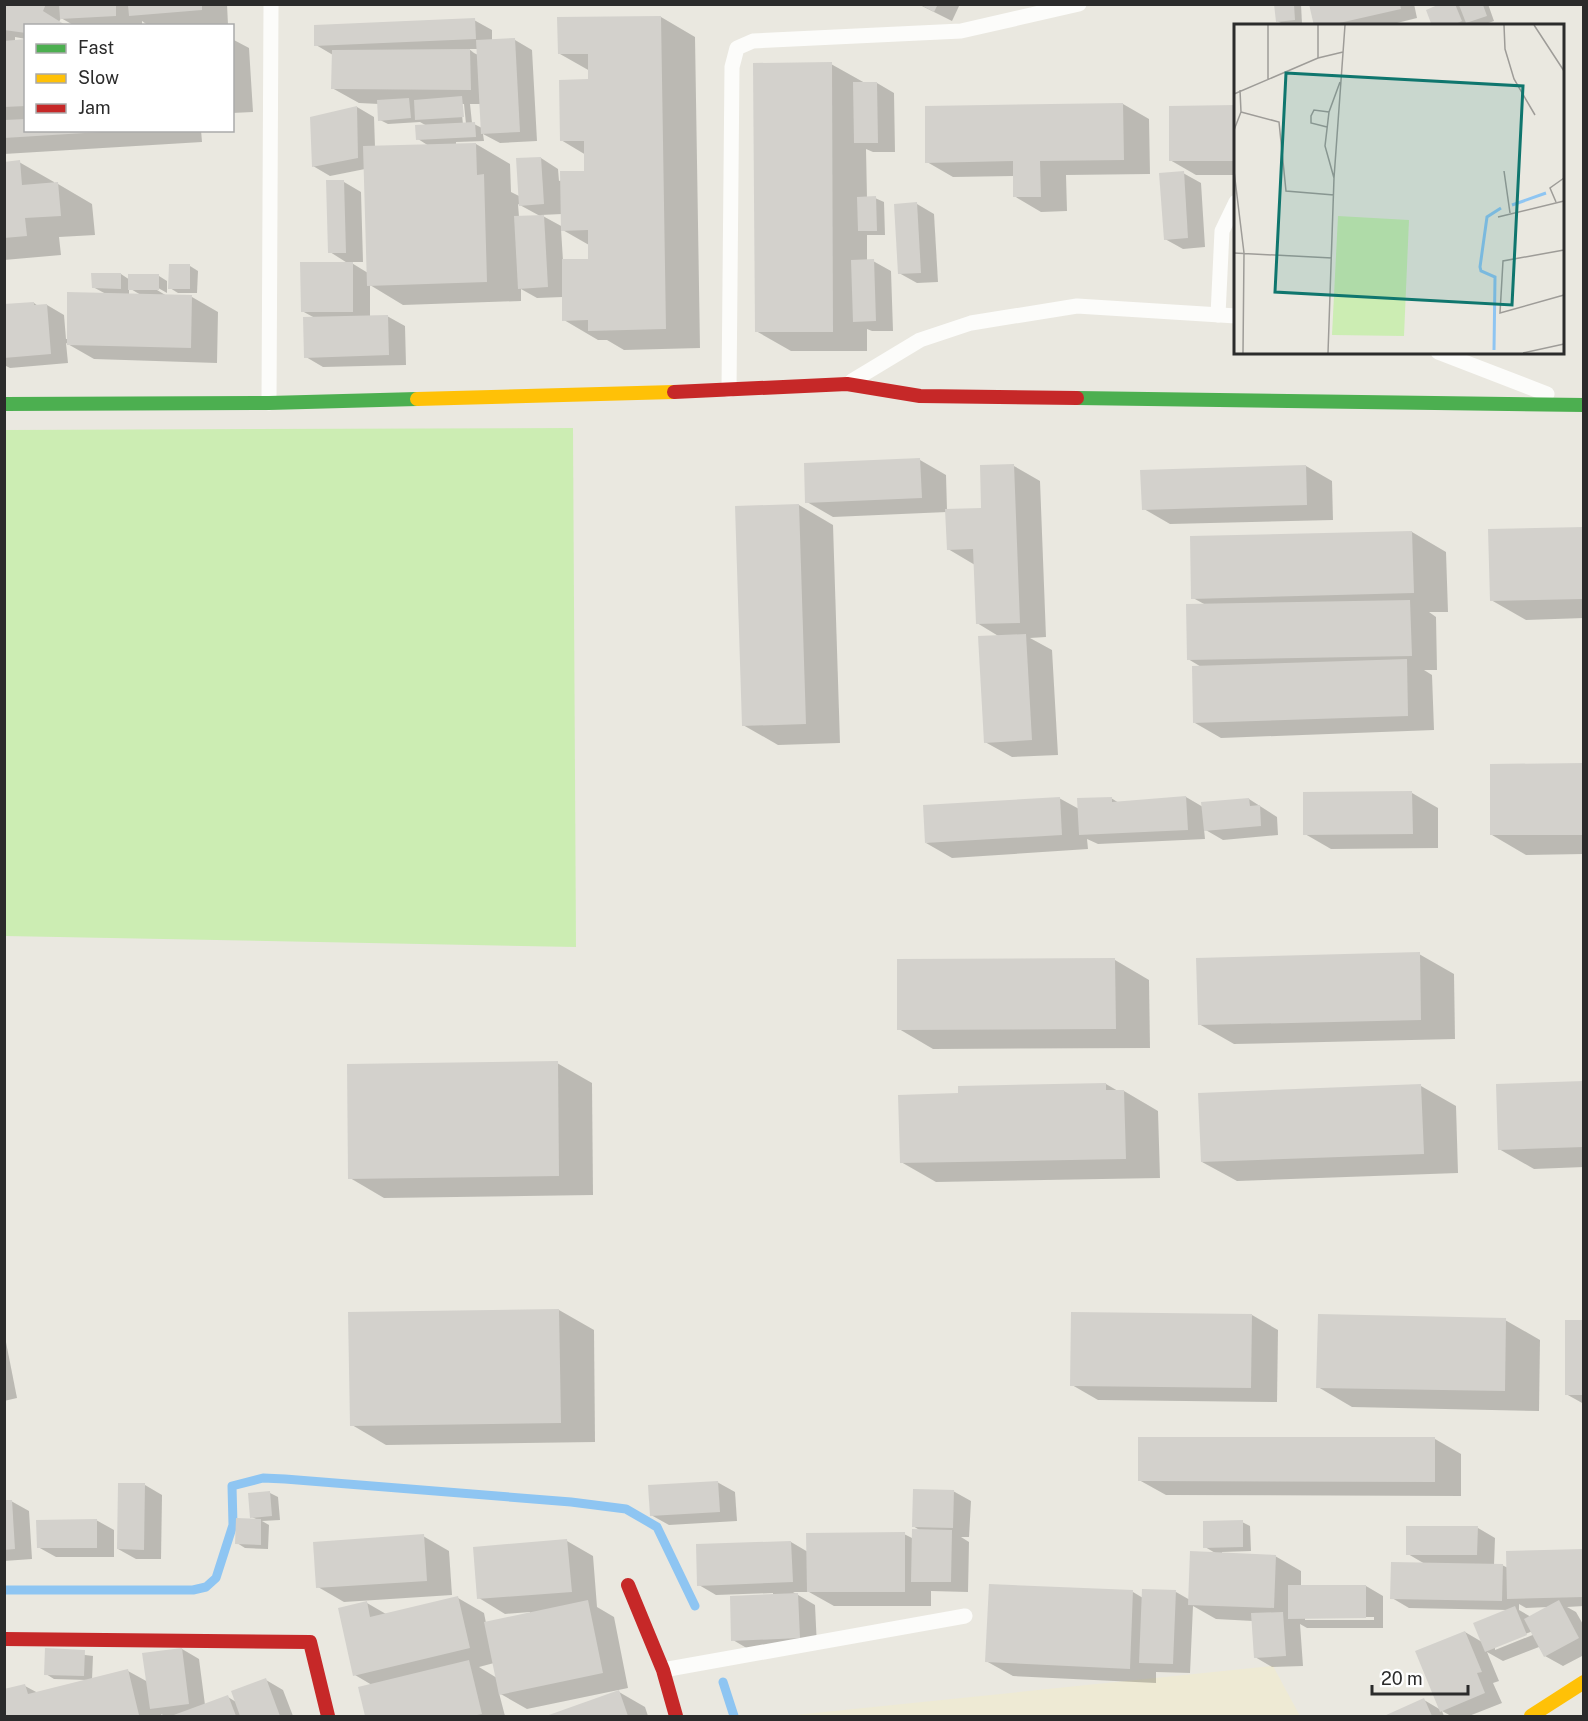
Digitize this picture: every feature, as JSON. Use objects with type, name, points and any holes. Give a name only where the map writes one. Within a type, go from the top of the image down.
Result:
[{"type":"street","points":[[4,404],[269,402],[729,390],[847,384],[920,396],[1579,405]]},
{"type":"street","points":[[628,1585],[663,1670],[676,1716]]},
{"type":"street","points":[[4,1639],[310,1642],[328,1716]]},
{"type":"street","points":[[1531,1716],[1584,1682]]},
{"type":"lane","points":[[269,402],[271,4]]},
{"type":"lane","points":[[729,390],[732,67],[737,48],[753,41],[961,31],[1079,4]]},
{"type":"lane","points":[[1218,315],[1222,231],[1234,206]]},
{"type":"lane","points":[[847,384],[920,340],[971,323],[1077,306],[1234,316]]},
{"type":"lane","points":[[1443,354],[1579,405]]},
{"type":"lane","points":[[663,1670],[965,1616]]},
{"type":"shaded area","points":[[1273,1666],[1300,1716],[785,1716]]},
{"type":"green space","points":[[573,428],[576,947],[5,936],[5,430]]},
{"type":"building","points":[[4,4],[46,4],[43,11],[64,24],[24,24],[24,33],[4,30]]},
{"type":"building","points":[[59,4],[116,4],[116,16],[60,19]]},
{"type":"building","points":[[919,4],[938,4],[934,12]]},
{"type":"building","points":[[1274,4],[1294,4],[1295,20],[1276,22]]},
{"type":"building","points":[[1309,4],[1400,4],[1401,9],[1335,24],[1314,24]]},
{"type":"building","points":[[1440,4],[1455,4],[1462,21],[1455,24],[1431,24],[1426,10]]},
{"type":"building","points":[[128,5],[202,5],[202,10],[129,16]]},
{"type":"building","points":[[1459,5],[1483,5],[1487,16],[1466,23]]},
{"type":"building","points":[[661,16],[666,329],[588,331],[588,320],[562,321],[562,259],[588,259],[588,230],[561,231],[560,171],[584,171],[584,141],[560,141],[559,80],[588,79],[588,54],[558,54],[557,17]]},
{"type":"building","points":[[475,18],[476,39],[314,46],[314,25]]},
{"type":"building","points":[[515,38],[520,132],[481,134],[476,40]]},
{"type":"building","points":[[24,39],[24,106],[4,107],[4,41]]},
{"type":"building","points":[[470,49],[471,90],[331,89],[332,50]]},
{"type":"building","points":[[832,62],[833,332],[755,332],[753,63]]},
{"type":"building","points":[[853,82],[877,82],[878,143],[854,143]]},
{"type":"building","points":[[462,96],[464,117],[415,120],[414,100]]},
{"type":"building","points":[[409,98],[411,118],[378,121],[377,100]]},
{"type":"building","points":[[1123,103],[1124,160],[1040,161],[1041,197],[1013,197],[1013,161],[925,163],[925,106]]},
{"type":"building","points":[[1234,105],[1234,161],[1169,161],[1169,106]]},
{"type":"building","points":[[357,106],[358,158],[312,167],[310,117]]},
{"type":"building","points":[[24,119],[24,132],[101,132],[4,138],[4,120]]},
{"type":"building","points":[[475,122],[476,137],[416,140],[415,125]]},
{"type":"building","points":[[476,143],[477,175],[484,174],[487,282],[367,286],[363,146]]},
{"type":"building","points":[[541,157],[544,204],[519,206],[516,158]]},
{"type":"building","points":[[20,160],[22,185],[58,182],[61,216],[25,218],[27,236],[4,238],[4,162]]},
{"type":"building","points":[[1184,171],[1188,238],[1164,240],[1159,173]]},
{"type":"building","points":[[326,180],[344,180],[346,253],[328,253]]},
{"type":"building","points":[[876,196],[877,231],[858,231],[857,197]]},
{"type":"building","points":[[917,202],[921,273],[898,274],[894,204]]},
{"type":"building","points":[[544,215],[548,287],[518,289],[514,216]]},
{"type":"building","points":[[874,259],[876,321],[853,322],[851,260]]},
{"type":"building","points":[[300,262],[353,262],[353,312],[301,312]]},
{"type":"building","points":[[169,264],[190,264],[190,289],[168,289]]},
{"type":"building","points":[[91,273],[121,273],[121,289],[92,288]]},
{"type":"building","points":[[128,274],[159,274],[159,290],[128,290]]},
{"type":"building","points":[[67,292],[192,295],[191,348],[67,345]]},
{"type":"building","points":[[34,302],[34,305],[47,304],[51,354],[4,358],[4,304]]},
{"type":"building","points":[[388,315],[389,355],[304,358],[303,317]]},
{"type":"building","points":[[920,458],[922,498],[805,503],[804,463]]},
{"type":"building","points":[[1014,464],[1020,623],[976,624],[973,549],[947,550],[945,509],[981,508],[980,465]]},
{"type":"building","points":[[1306,465],[1307,505],[1142,510],[1140,470]]},
{"type":"building","points":[[799,504],[806,724],[742,726],[735,506]]},
{"type":"building","points":[[1584,527],[1584,599],[1490,601],[1488,529]]},
{"type":"building","points":[[1412,531],[1414,593],[1191,599],[1190,536]]},
{"type":"building","points":[[1410,600],[1412,656],[1187,660],[1186,604]]},
{"type":"building","points":[[1026,634],[1032,740],[984,743],[978,636]]},
{"type":"building","points":[[1407,659],[1408,716],[1193,723],[1192,666]]},
{"type":"building","points":[[1584,763],[1584,835],[1490,835],[1490,764]]},
{"type":"building","points":[[1412,791],[1413,834],[1303,835],[1303,792]]},
{"type":"building","points":[[1186,796],[1188,830],[1079,835],[1077,798],[1112,797],[1112,802]]},
{"type":"building","points":[[1060,797],[1062,835],[925,843],[923,805]]},
{"type":"building","points":[[1249,798],[1250,806],[1260,805],[1261,826],[1204,831],[1201,802]]},
{"type":"building","points":[[1420,952],[1421,1020],[1198,1025],[1196,958]]},
{"type":"building","points":[[1115,958],[1116,1029],[897,1030],[897,959]]},
{"type":"building","points":[[558,1061],[559,1176],[348,1179],[347,1064]]},
{"type":"building","points":[[1584,1081],[1584,1147],[1498,1150],[1496,1084]]},
{"type":"building","points":[[1106,1083],[1106,1090],[1124,1090],[1126,1159],[900,1163],[898,1095],[958,1093],[958,1086]]},
{"type":"building","points":[[1421,1084],[1424,1154],[1201,1162],[1198,1093]]},
{"type":"building","points":[[559,1309],[561,1423],[350,1426],[348,1312]]},
{"type":"building","points":[[1071,1312],[1252,1314],[1251,1388],[1070,1386]]},
{"type":"building","points":[[1318,1314],[1506,1318],[1505,1391],[1316,1388]]},
{"type":"building","points":[[1565,1320],[1584,1320],[1584,1395],[1565,1395]]},
{"type":"building","points":[[1138,1437],[1435,1437],[1435,1482],[1138,1481]]},
{"type":"building","points":[[718,1481],[720,1512],[650,1516],[648,1485]]},
{"type":"building","points":[[118,1483],[145,1483],[144,1550],[117,1549]]},
{"type":"building","points":[[913,1489],[954,1490],[953,1528],[912,1527]]},
{"type":"building","points":[[270,1491],[272,1516],[250,1518],[248,1493]]},
{"type":"building","points":[[4,1500],[12,1500],[15,1549],[4,1550]]},
{"type":"building","points":[[236,1518],[261,1519],[261,1545],[235,1544]]},
{"type":"building","points":[[97,1519],[97,1548],[37,1548],[36,1520]]},
{"type":"building","points":[[1243,1520],[1243,1547],[1203,1548],[1203,1521]]},
{"type":"building","points":[[1406,1526],[1478,1526],[1477,1555],[1406,1555]]},
{"type":"building","points":[[912,1529],[952,1530],[951,1582],[911,1582]]},
{"type":"building","points":[[905,1532],[905,1592],[807,1592],[806,1533]]},
{"type":"building","points":[[424,1534],[427,1581],[316,1588],[313,1542]]},
{"type":"building","points":[[567,1539],[572,1592],[477,1599],[473,1547]]},
{"type":"building","points":[[791,1541],[793,1582],[697,1586],[696,1544]]},
{"type":"building","points":[[1584,1549],[1584,1597],[1507,1599],[1506,1551]]},
{"type":"building","points":[[1190,1551],[1276,1555],[1274,1608],[1188,1605]]},
{"type":"building","points":[[1391,1562],[1503,1564],[1502,1601],[1390,1599]]},
{"type":"building","points":[[989,1584],[1133,1590],[1130,1669],[985,1662]]},
{"type":"building","points":[[1288,1585],[1366,1585],[1366,1618],[1288,1619]]},
{"type":"building","points":[[1142,1589],[1176,1590],[1173,1664],[1139,1663]]},
{"type":"building","points":[[798,1593],[800,1638],[731,1641],[730,1596]]},
{"type":"building","points":[[458,1596],[470,1648],[353,1676],[338,1608],[367,1601],[370,1617]]},
{"type":"building","points":[[588,1600],[603,1673],[499,1695],[484,1622]]},
{"type":"building","points":[[1559,1600],[1579,1638],[1544,1657],[1524,1619]]},
{"type":"building","points":[[1515,1606],[1527,1635],[1485,1652],[1473,1623]]},
{"type":"building","points":[[1283,1612],[1286,1656],[1254,1658],[1251,1613]]},
{"type":"building","points":[[1465,1631],[1482,1672],[1477,1673],[1485,1693],[1440,1712],[1415,1651]]},
{"type":"building","points":[[45,1648],[85,1650],[84,1676],[44,1675]]},
{"type":"building","points":[[182,1648],[189,1704],[150,1709],[142,1653]]},
{"type":"building","points":[[469,1660],[482,1714],[472,1716],[365,1716],[358,1687]]},
{"type":"building","points":[[128,1669],[139,1715],[4,1716],[4,1689],[25,1684],[28,1694]]},
{"type":"building","points":[[266,1678],[280,1716],[240,1716],[231,1691]]},
{"type":"building","points":[[619,1690],[628,1716],[546,1716]]},
{"type":"building","points":[[228,1695],[236,1716],[171,1716]]},
{"type":"building","points":[[1424,1698],[1432,1716],[1384,1716]]},
{"type":"waterway","points":[[4,1590],[193,1590],[206,1587],[216,1578],[233,1525],[232,1486],[263,1478],[571,1502],[626,1509],[657,1527],[695,1606]]},
{"type":"waterway","points":[[723,1682],[734,1716]]},
{"type":"traffic: fast","points":[[1077,398],[1584,405]]},
{"type":"traffic: fast","points":[[4,404],[269,403],[417,399]]},
{"type":"traffic: slow","points":[[417,399],[674,392]]},
{"type":"traffic: slow","points":[[1531,1716],[1584,1682]]},
{"type":"traffic: jam","points":[[674,392],[847,384],[920,396],[1077,398]]},
{"type":"traffic: jam","points":[[628,1585],[663,1670],[676,1716]]},
{"type":"traffic: jam","points":[[4,1639],[310,1642],[328,1716]]}]
